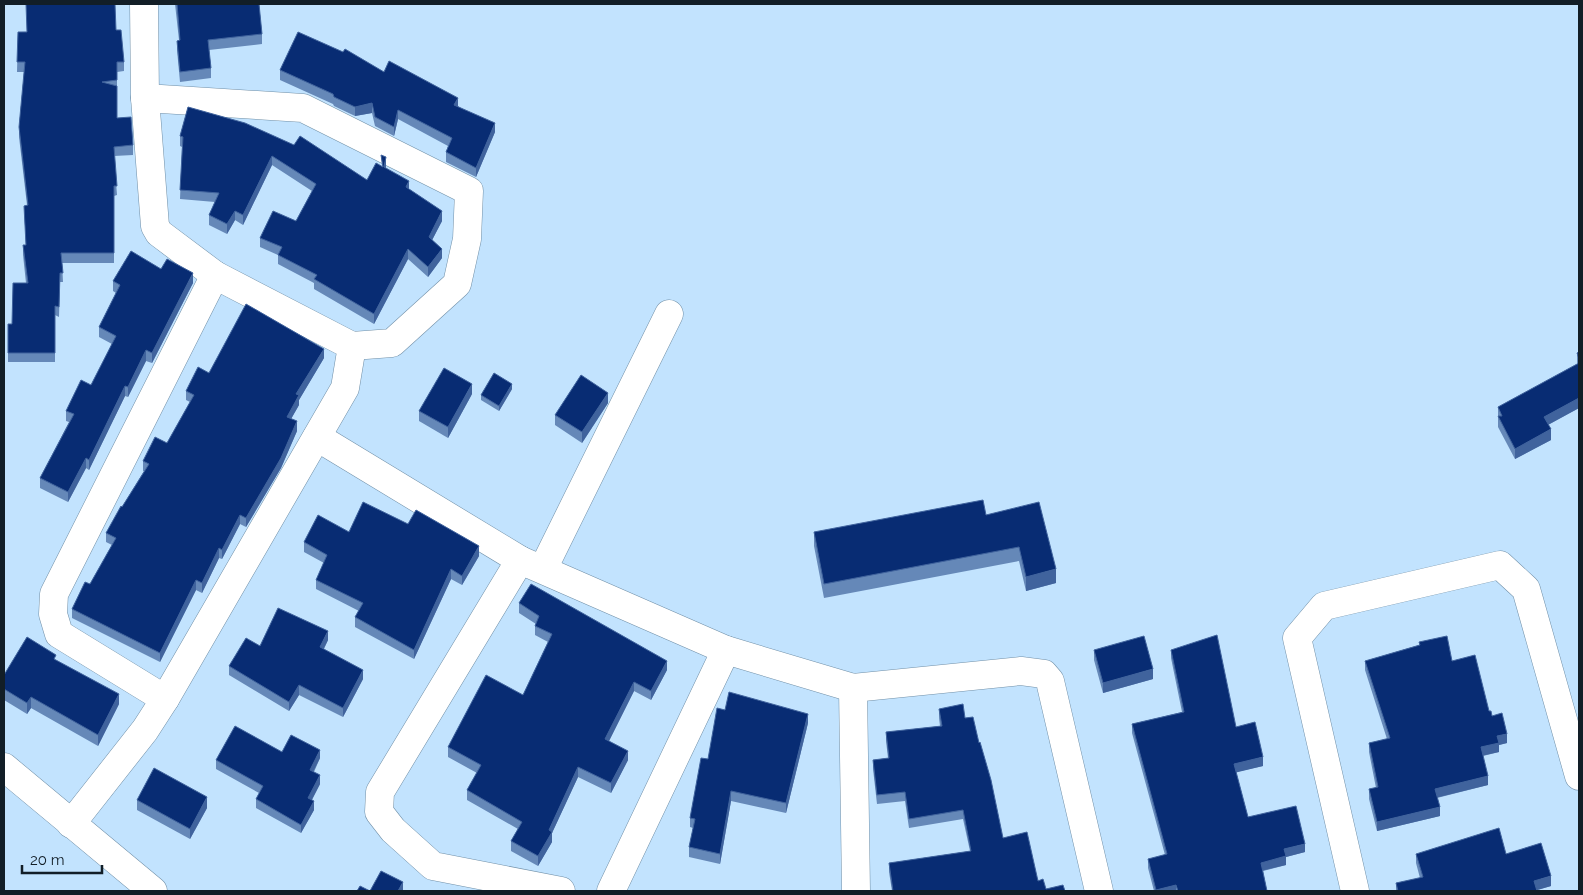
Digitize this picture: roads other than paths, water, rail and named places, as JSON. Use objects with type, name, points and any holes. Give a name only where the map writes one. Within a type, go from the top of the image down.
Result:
[{"type":"street","points":[[144,4],[145,98],[155,226],[159,233],[215,275],[352,346],[392,343],[457,284],[467,239],[469,191],[303,108],[145,98]]},
{"type":"street","points":[[166,699],[59,634],[53,614],[54,594],[215,275]]},
{"type":"street","points":[[561,891],[433,866],[393,830],[380,812],[380,792],[531,564],[669,314]]},
{"type":"street","points":[[71,824],[146,730],[166,699],[345,388],[352,346]]},
{"type":"street","points":[[317,436],[531,564],[726,650],[853,688],[1021,671],[1044,674],[1050,681],[1054,695],[1099,891]]},
{"type":"street","points":[[1355,891],[1296,638],[1324,606],[1500,564],[1526,589],[1579,776]]},
{"type":"street","points":[[611,891],[726,650]]},
{"type":"street","points":[[853,688],[856,891]]},
{"type":"street","points":[[4,767],[153,891]]}]
